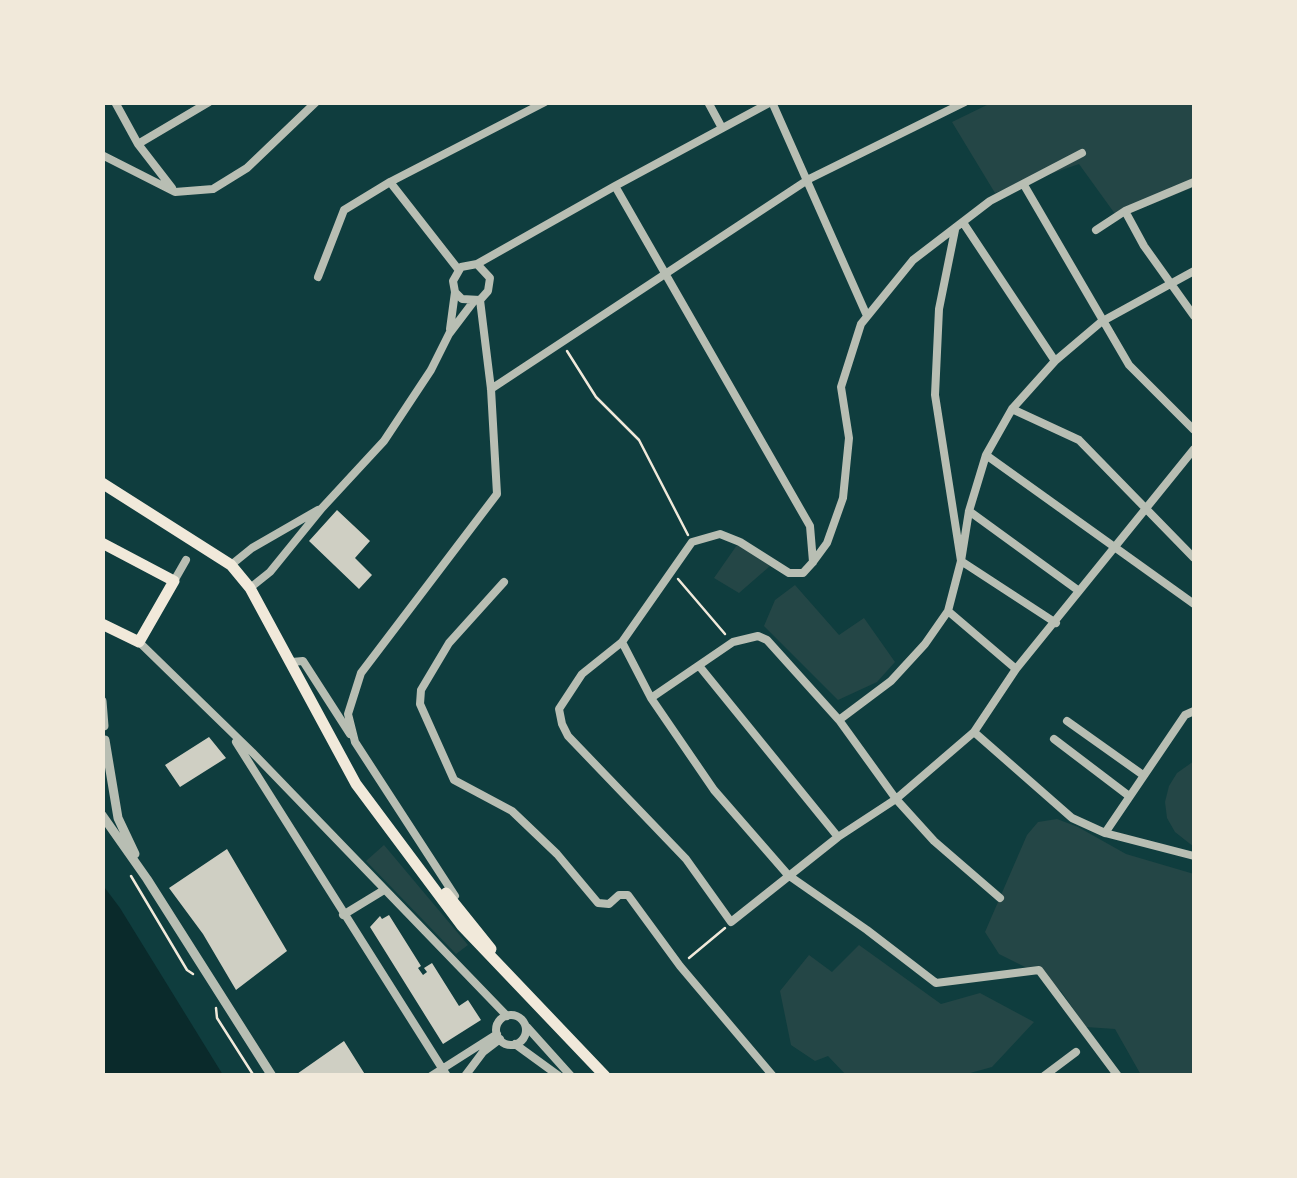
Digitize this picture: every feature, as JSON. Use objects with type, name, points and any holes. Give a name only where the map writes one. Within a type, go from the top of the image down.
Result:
[{"type":"main road","points":[[102,483],[231,564],[250,588],[356,784],[462,926],[605,1076]]},
{"type":"main road","points":[[102,543],[174,581],[140,642],[102,621]]},
{"type":"main road","points":[[403,845],[469,919],[525,996]]},
{"type":"street","points":[[114,102],[138,144],[175,192]]},
{"type":"street","points":[[138,144],[209,102]]},
{"type":"street","points":[[102,155],[175,192],[213,189],[247,168],[316,102]]},
{"type":"street","points":[[318,277],[344,210],[545,102]]},
{"type":"street","points":[[708,102],[722,128]]},
{"type":"street","points":[[449,334],[453,281],[458,269],[478,264],[772,102],[867,316]]},
{"type":"street","points":[[491,389],[808,179],[965,102]]},
{"type":"street","points":[[1082,153],[990,200],[913,260],[860,324],[841,388],[850,438],[843,498],[827,543],[813,562],[802,573],[789,574],[740,542],[720,534],[692,542],[622,642],[582,674],[559,709],[568,736],[686,859],[731,922],[838,836],[896,799],[974,732],[1016,669],[1194,449]]},
{"type":"street","points":[[390,182],[458,269]]},
{"type":"street","points":[[1096,230],[1124,210],[1194,183]]},
{"type":"street","points":[[1024,185],[1129,365],[1194,430]]},
{"type":"street","points":[[614,186],[810,526],[813,562]]},
{"type":"street","points":[[1124,210],[1194,316]]},
{"type":"street","points":[[964,224],[1055,360]]},
{"type":"street","points":[[955,230],[939,309],[935,395],[961,562],[1056,624]]},
{"type":"street","points":[[250,588],[270,572],[384,441],[431,370],[449,334],[490,285],[487,272],[478,264]]},
{"type":"street","points":[[839,720],[891,681],[925,644],[948,611],[969,510],[986,455],[1012,409],[1055,360],[1101,322],[1194,270]]},
{"type":"street","points":[[455,292],[462,299],[477,300]]},
{"type":"street","points":[[343,714],[361,672],[497,494],[491,389],[477,300]]},
{"type":"street","points":[[1012,409],[1078,440],[1193,553]]},
{"type":"street","points":[[986,455],[1194,604]]},
{"type":"street","points":[[231,564],[322,508]]},
{"type":"street","points":[[969,510],[1080,590]]},
{"type":"street","points":[[174,581],[186,560]]},
{"type":"street","points":[[504,582],[449,643],[421,690],[420,704],[432,737],[454,780],[512,812],[558,854],[598,904],[608,904],[619,894],[628,895],[680,966],[773,1076]]},
{"type":"street","points":[[948,611],[1016,669]]},
{"type":"street","points":[[652,698],[733,642],[758,636],[768,640],[839,720],[896,799],[934,842],[1000,898]]},
{"type":"street","points":[[140,642],[507,1016],[520,1018],[571,1076]]},
{"type":"street","points":[[622,642],[652,698],[714,790],[788,876],[936,983],[1039,970],[1118,1076]]},
{"type":"street","points":[[292,662],[303,661],[343,714],[355,742],[469,919]]},
{"type":"street","points":[[700,667],[838,836]]},
{"type":"street","points":[[102,701],[104,743],[118,818],[147,879]]},
{"type":"street","points":[[1104,832],[1185,714],[1194,712]]},
{"type":"street","points":[[1067,721],[1143,775]]},
{"type":"street","points":[[974,732],[1072,818],[1104,832],[1194,856]]},
{"type":"street","points":[[1054,739],[1129,796]]},
{"type":"street","points":[[249,755],[343,915],[445,1072]]},
{"type":"street","points":[[102,815],[272,1076]]},
{"type":"street","points":[[343,915],[384,890]]},
{"type":"street","points":[[431,1076],[445,1072],[498,1036],[500,1021],[507,1016]]},
{"type":"street","points":[[515,1044],[526,1034],[526,1025]]},
{"type":"street","points":[[498,1036],[559,1076]]},
{"type":"street","points":[[465,1076],[480,1049]]},
{"type":"street","points":[[1044,1076],[1076,1052]]},
{"type":"path","points":[[561,341],[596,397],[638,440],[692,542]]},
{"type":"path","points":[[672,572],[733,642]]},
{"type":"path","points":[[130,868],[132,880],[186,970],[202,979]]},
{"type":"path","points":[[680,966],[731,922]]},
{"type":"path","points":[[216,1002],[217,1018],[254,1076]]},
{"type":"shaded area","points":[[991,103],[1194,103],[1194,187],[1118,218],[1079,164],[995,193],[952,122]]},
{"type":"shaded area","points":[[737,545],[770,566],[739,593],[714,578]]},
{"type":"shaded area","points":[[795,585],[839,635],[864,618],[895,662],[877,682],[838,700],[764,626],[775,600]]},
{"type":"shaded area","points":[[1194,761],[1194,847],[1175,832],[1167,818],[1165,802],[1177,773]]},
{"type":"shaded area","points":[[1057,819],[1126,854],[1194,874],[1194,1075],[1141,1075],[1115,1029],[1086,1027],[1061,991],[1043,976],[999,954],[985,932],[1027,835],[1038,822]]},
{"type":"shaded area","points":[[384,845],[468,945],[456,954],[366,861]]},
{"type":"shaded area","points":[[102,884],[120,908],[223,1075],[103,1075]]},
{"type":"shaded area","points":[[859,945],[941,1004],[980,993],[1034,1022],[992,1067],[963,1075],[846,1075],[828,1056],[815,1061],[791,1045],[780,991],[809,955],[832,972]]},
{"type":"building","points":[[337,510],[370,541],[355,558],[372,575],[359,589],[309,541]]},
{"type":"building","points":[[209,737],[226,758],[180,787],[165,765]]},
{"type":"building","points":[[227,849],[287,951],[236,990],[203,934],[169,888]]},
{"type":"building","points":[[389,915],[423,975],[427,972],[424,968],[432,963],[459,1006],[468,1000],[481,1020],[443,1044],[370,927],[380,916],[382,919]]},
{"type":"building","points":[[344,1041],[366,1076],[294,1076]]}]
